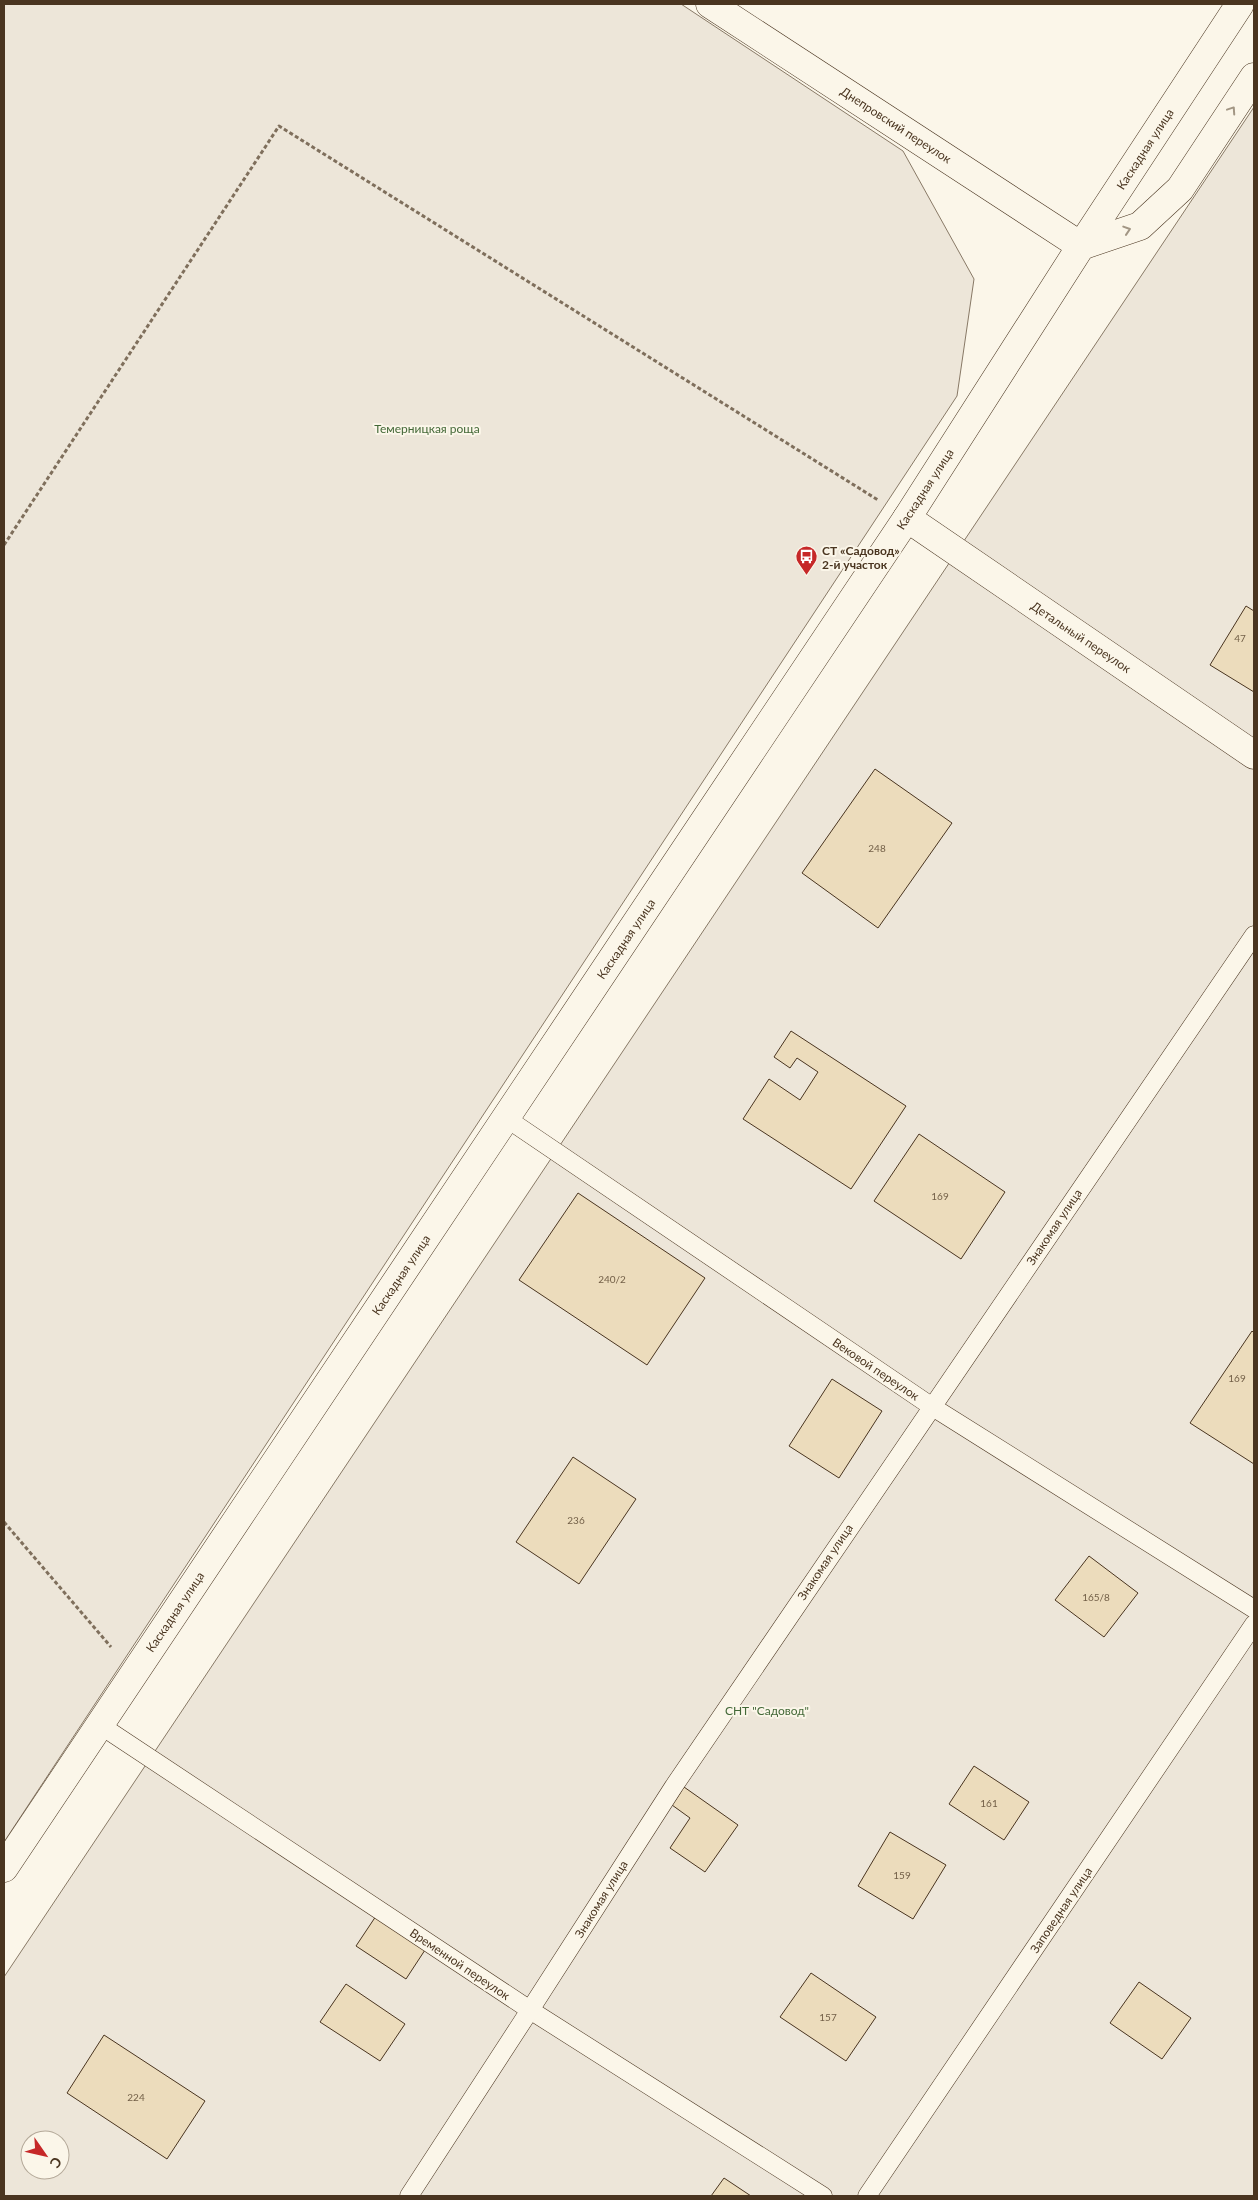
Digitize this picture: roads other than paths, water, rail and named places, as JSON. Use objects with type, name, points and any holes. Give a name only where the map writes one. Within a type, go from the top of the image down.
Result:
[{"type":"street","name":"Днепровский переулок","points":[[710,4],[1081,246]]},
{"type":"street","name":"Каскадная улица","points":[[4,1868],[907,518],[1081,246],[1240,4]]},
{"type":"street","points":[[1081,246],[1140,226],[1180,189],[1254,77]]},
{"type":"street","name":"Детальный переулок","points":[[907,518],[1254,755]]},
{"type":"lane","name":"Знакомая улица","points":[[409,2196],[674,1786],[931,1406],[1254,935]]},
{"type":"lane","name":"Вековой переулок","points":[[506,1118],[931,1406],[1254,1609]]},
{"type":"lane","name":"Заповедная улица","points":[[867,2196],[1254,1624]]},
{"type":"lane","name":"Временной переулок","points":[[100,1725],[530,2010],[824,2196]]},
{"type":"place","name":"СТ «Садовод» 2-й участок","points":[[806,576]]},
{"type":"park label","name":"Темерницкая роща","points":[[427,428]]},
{"type":"park label","name":"СНТ \"Садовод\"","points":[[767,1710]]}]
